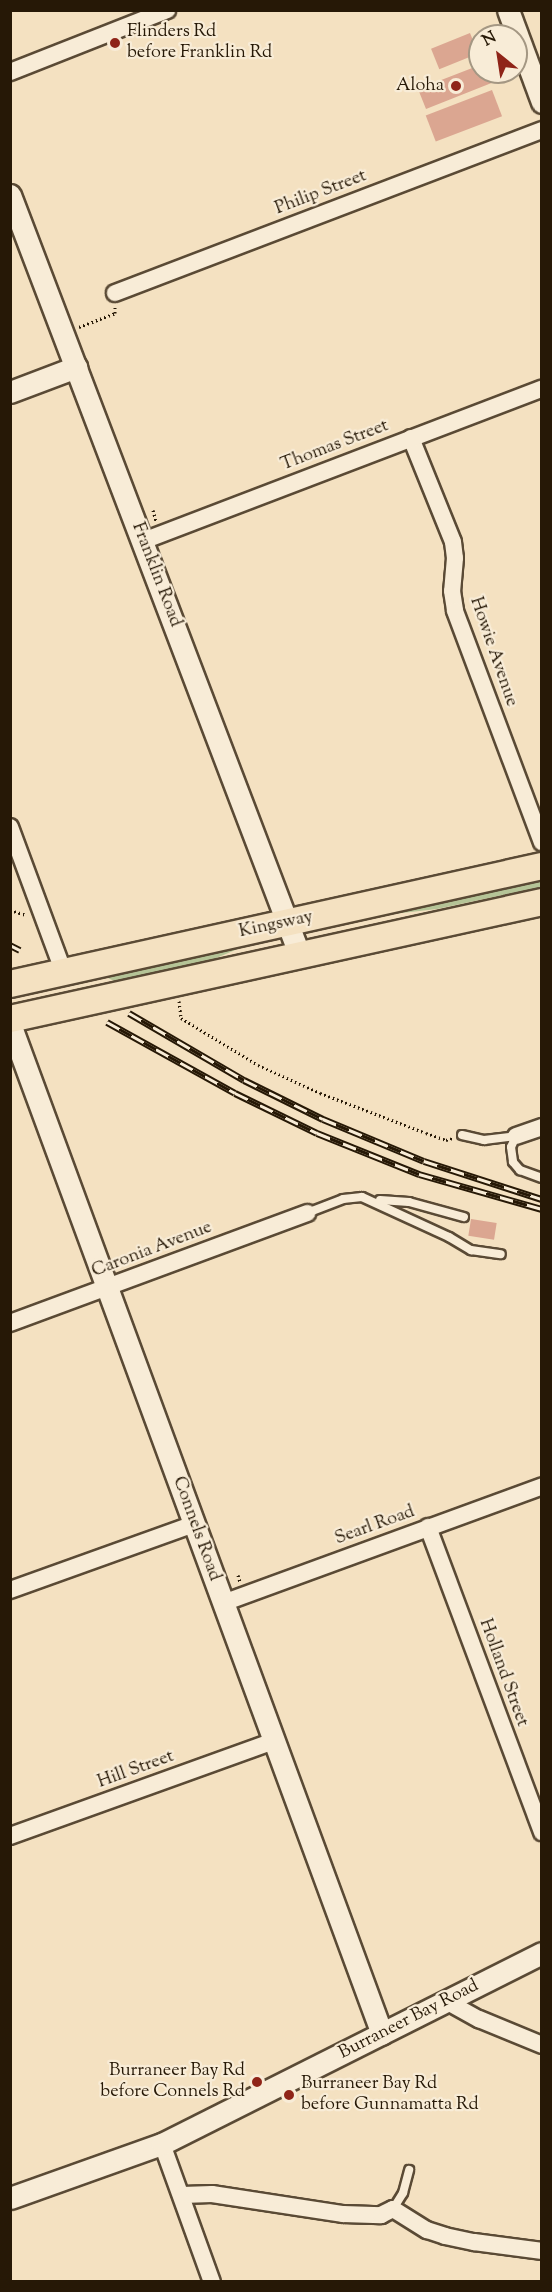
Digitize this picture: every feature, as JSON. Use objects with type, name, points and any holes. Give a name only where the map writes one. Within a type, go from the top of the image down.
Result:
[{"type":"main road","name":"Kingsway","points":[[10,984],[542,866]]},
{"type":"main road","name":"Kingsway","points":[[10,1022],[542,902]]},
{"type":"street","points":[[10,72],[167,10]]},
{"type":"street","points":[[508,10],[542,102]]},
{"type":"street","name":"Philip Street","points":[[115,293],[542,130]]},
{"type":"street","name":"Franklin Road","points":[[10,195],[300,956]]},
{"type":"street","points":[[10,392],[76,367]]},
{"type":"street","name":"Thomas Street","points":[[143,541],[542,389]]},
{"type":"street","name":"Howie Avenue","points":[[411,438],[453,542],[455,558],[452,591],[455,611],[542,842]]},
{"type":"street","points":[[10,827],[64,973]]},
{"type":"street","name":"Connels Road","points":[[10,1022],[110,1288],[194,1524],[382,2034]]},
{"type":"street","points":[[516,1136],[542,1127]]},
{"type":"street","name":"Caronia Avenue","points":[[10,1323],[110,1288],[307,1213]]},
{"type":"street","name":"Searl Road","points":[[223,1603],[542,1485]]},
{"type":"street","points":[[10,1590],[194,1524]]},
{"type":"street","name":"Holland Street","points":[[428,1527],[542,1832]]},
{"type":"street","name":"Hill Street","points":[[10,1836],[274,1741]]},
{"type":"street","name":"Burraneer Bay Road","points":[[10,2198],[162,2144],[542,1953]]},
{"type":"street","points":[[446,2001],[479,2019],[542,2044]]},
{"type":"street","points":[[162,2144],[212,2282]]},
{"type":"street","points":[[182,2195],[212,2194],[343,2214],[381,2215],[393,2209],[427,2230],[445,2236],[542,2251]]},
{"type":"lane","points":[[462,1135],[484,1140],[516,1136]]},
{"type":"lane","points":[[516,1136],[511,1147],[513,1162],[519,1170],[542,1178]]},
{"type":"lane","points":[[307,1213],[324,1204],[354,1196],[373,1200],[409,1202],[464,1217]]},
{"type":"lane","points":[[373,1200],[471,1250],[501,1254]]},
{"type":"lane","points":[[393,2209],[403,2193],[409,2170]]},
{"type":"path","points":[[63,333],[115,313],[115,293]]},
{"type":"path","points":[[179,999],[181,1017],[258,1065],[320,1093],[446,1140],[462,1135]]},
{"type":"green space","points":[[541,879],[541,887],[437,909],[393,914]]},
{"type":"green space","points":[[247,945],[214,959],[135,977],[114,981],[106,977]]},
{"type":"building","points":[[468,34],[468,58],[439,69],[431,49]]},
{"type":"building","name":"Aloha","points":[[468,70],[468,84],[489,84],[426,109],[418,89]]},
{"type":"building","points":[[492,90],[502,116],[436,142],[426,115]]},
{"type":"building","points":[[471,1219],[497,1223],[494,1240],[468,1236]]},
{"type":"railway","points":[[10,945],[20,950]]},
{"type":"railway","points":[[129,1013],[244,1080],[323,1119],[424,1161],[542,1199]]},
{"type":"railway","points":[[107,1022],[235,1093],[317,1133],[419,1174],[542,1209]]},
{"type":"place","name":"Flinders Rd before Franklin Rd","points":[[115,43]]},
{"type":"place","name":"Aloha","points":[[456,86]]},
{"type":"place","name":"Burraneer Bay Rd before Connels Rd","points":[[257,2082]]},
{"type":"place","name":"Burraneer Bay Rd before Gunnamatta Rd","points":[[289,2095]]}]
